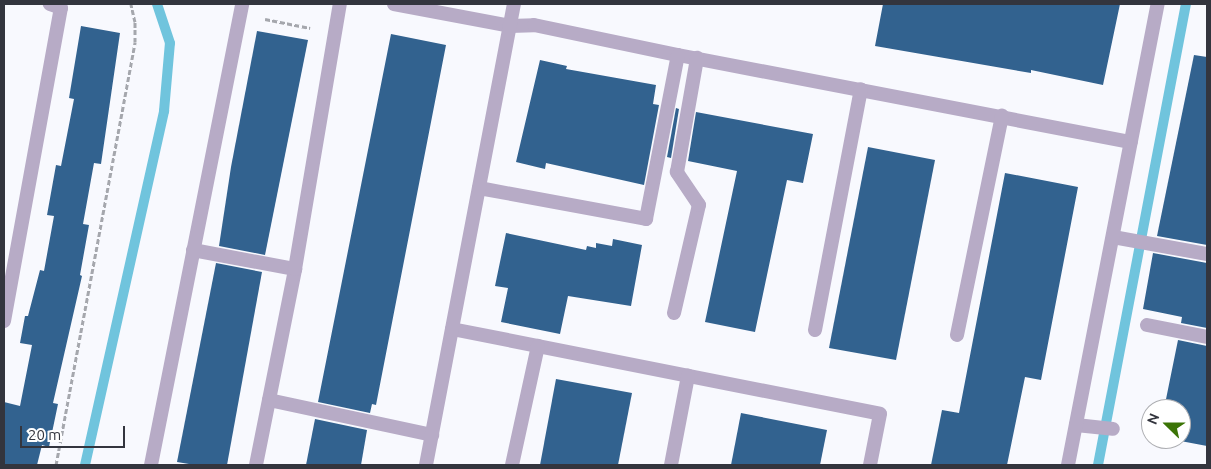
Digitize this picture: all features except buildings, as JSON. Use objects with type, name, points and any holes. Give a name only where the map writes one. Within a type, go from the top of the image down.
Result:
[{"type":"street","points":[[4,321],[61,8],[50,4]]},
{"type":"street","points":[[256,465],[295,269],[340,4]]},
{"type":"street","points":[[394,4],[510,26],[534,25],[678,55],[1131,142]]},
{"type":"street","points":[[426,465],[514,4]]},
{"type":"street","points":[[1068,465],[1081,425],[1116,238],[1131,142],[1158,4]]},
{"type":"street","points":[[151,465],[241,9]]},
{"type":"street","points":[[479,188],[646,219],[678,55]]},
{"type":"street","points":[[674,313],[699,205],[677,172],[697,58]]},
{"type":"street","points":[[815,330],[861,89]]},
{"type":"street","points":[[957,335],[1002,116]]},
{"type":"street","points":[[1116,238],[1207,254]]},
{"type":"street","points":[[193,250],[295,269]]},
{"type":"street","points":[[1148,326],[1207,337]]},
{"type":"street","points":[[452,329],[880,414],[870,465]]},
{"type":"street","points":[[512,465],[538,346]]},
{"type":"street","points":[[671,465],[688,376]]},
{"type":"street","points":[[269,400],[432,435]]},
{"type":"street","points":[[1081,425],[1113,429]]},
{"type":"path","points":[[56,465],[135,42],[135,22],[131,4]]},
{"type":"path","points":[[241,9],[334,32]]},
{"type":"waterway","points":[[85,465],[164,111],[170,43],[157,4]]},
{"type":"waterway","points":[[1098,465],[1186,4]]}]
